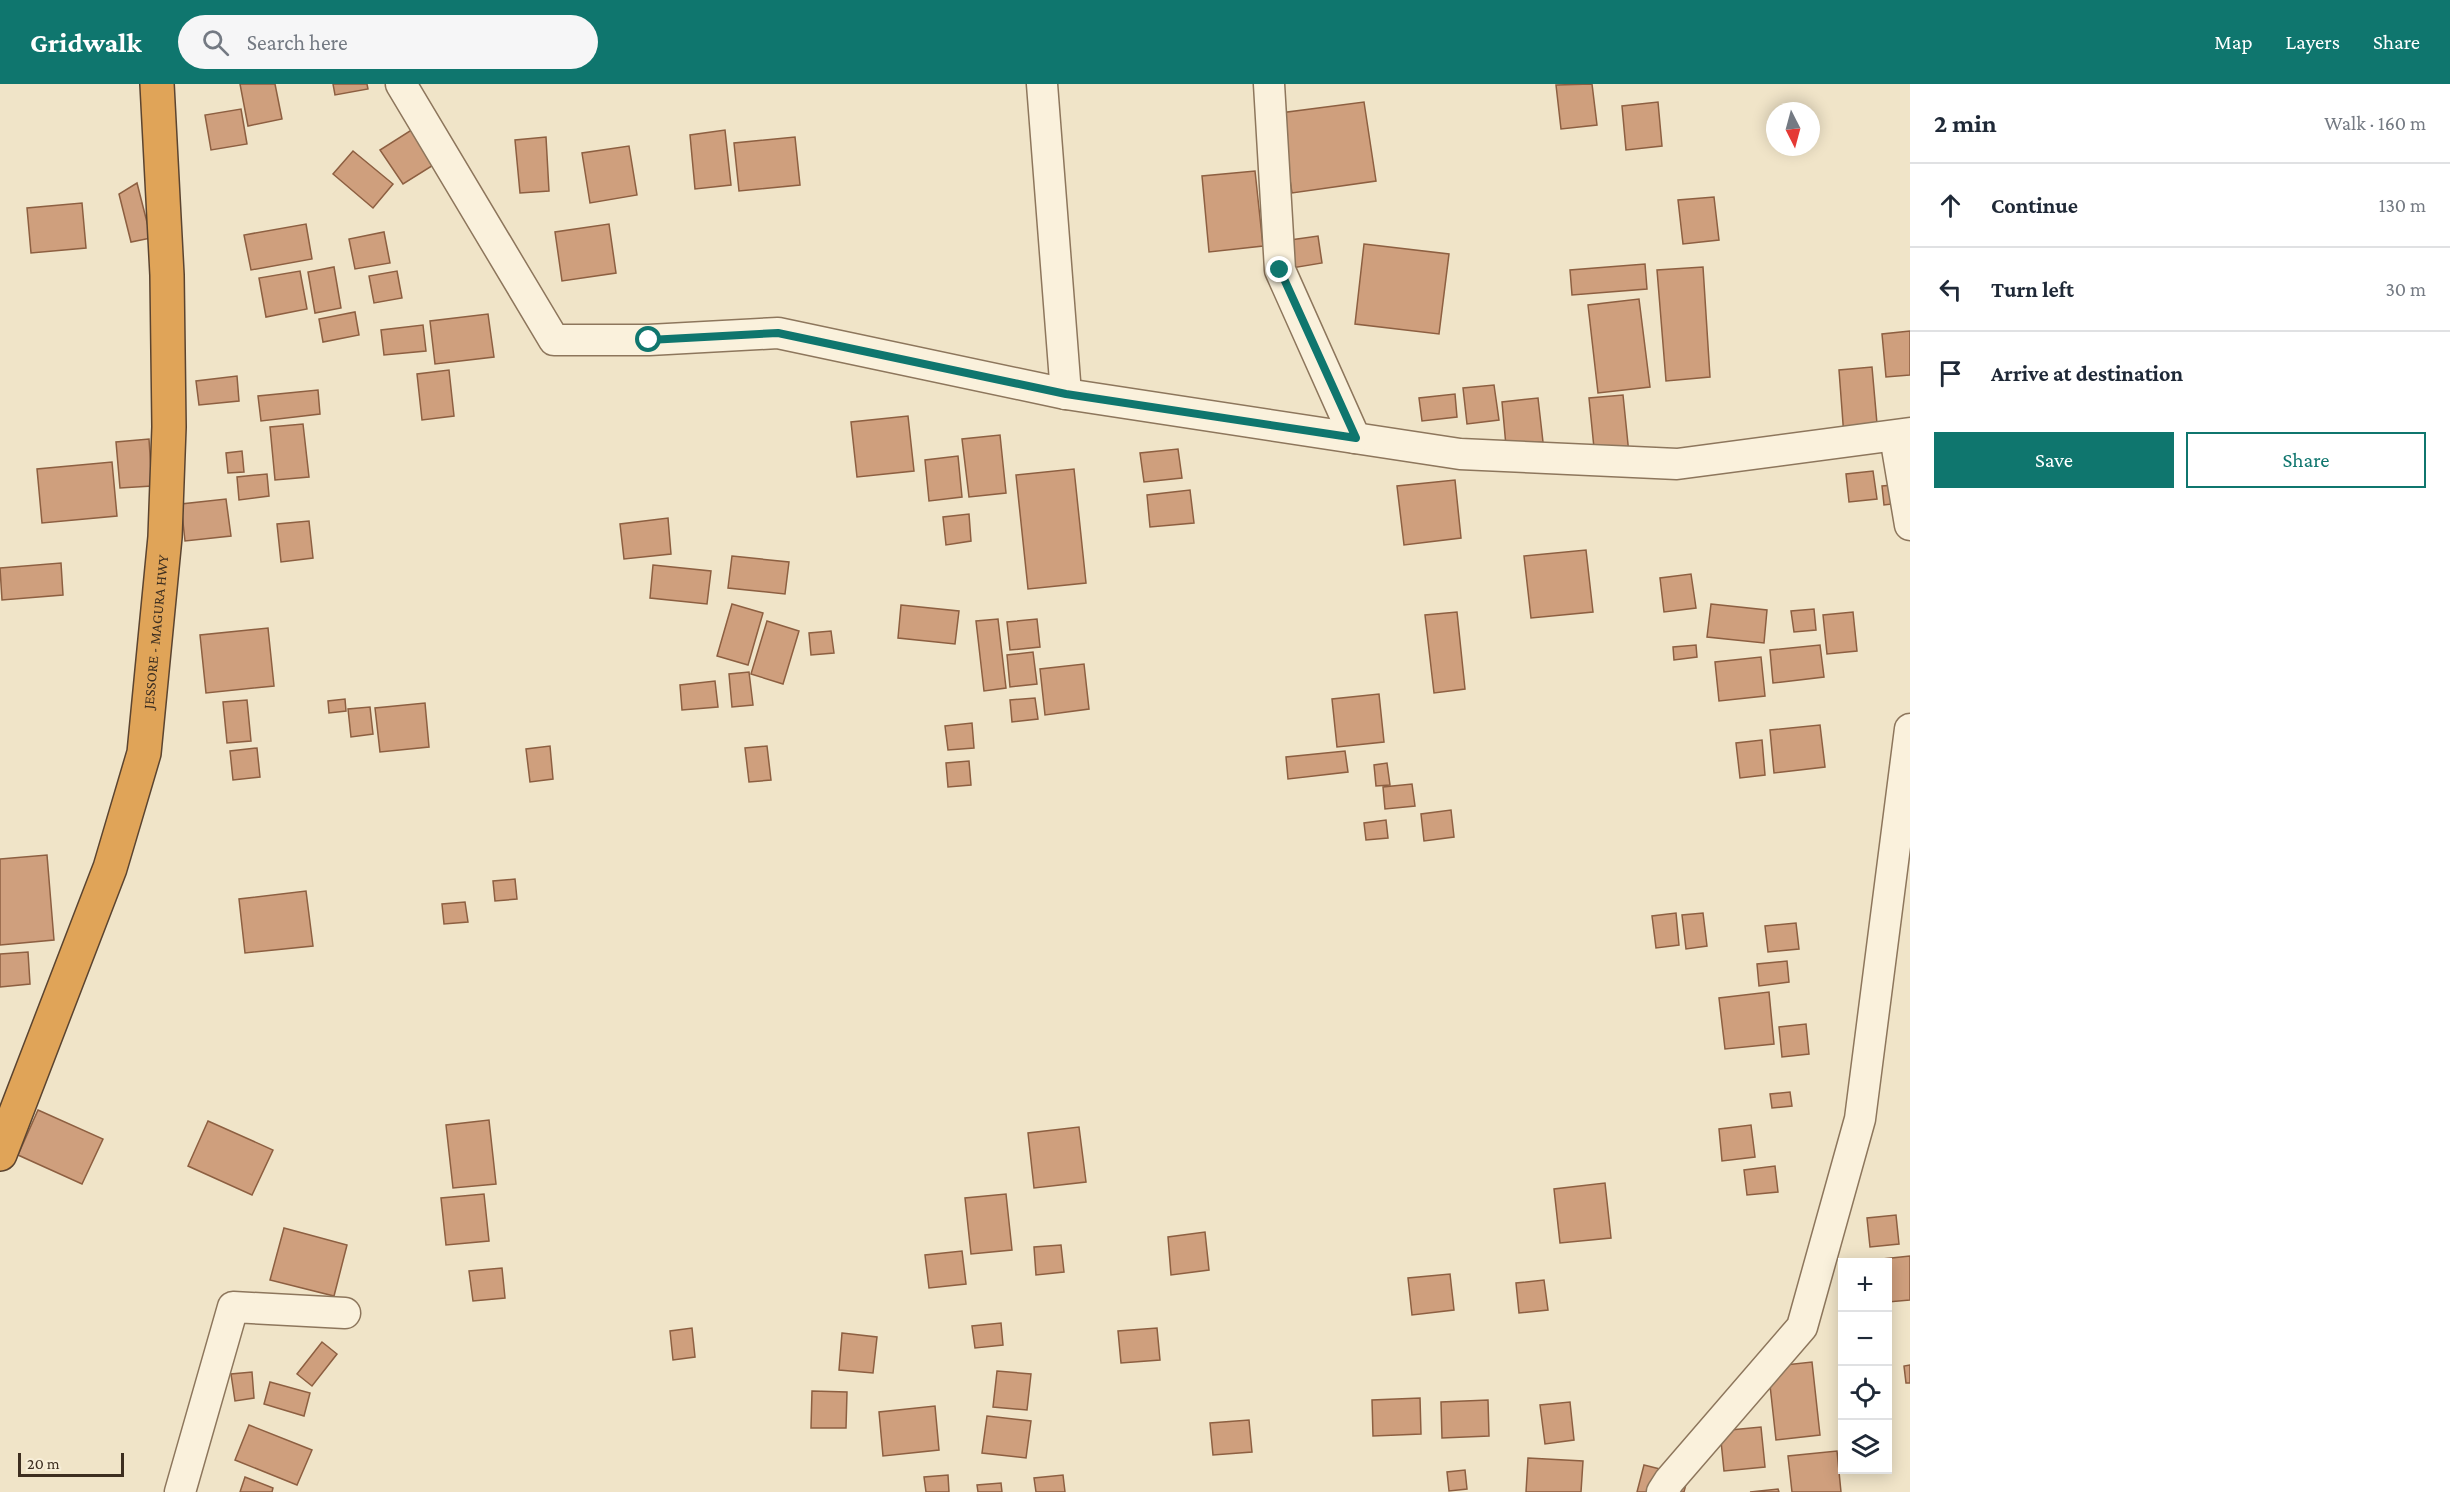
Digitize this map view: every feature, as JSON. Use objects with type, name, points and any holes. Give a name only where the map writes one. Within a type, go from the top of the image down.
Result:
[{"type":"highway","name":"JESSORE - MAGURA HWY","points":[[4,1134],[110,868],[144,753],[165,537],[169,427],[167,274],[158,84]]},
{"type":"street","points":[[401,84],[554,340],[649,340],[778,333],[1066,394],[1460,454],[1677,464],[1902,434],[1910,525]]},
{"type":"street","points":[[1042,84],[1066,394]]},
{"type":"street","points":[[1269,84],[1280,270],[1356,438]]},
{"type":"street","points":[[1662,1492],[1669,1481],[1803,1327],[1860,1119],[1910,729]]},
{"type":"street","points":[[180,1492],[233,1307],[345,1313]]},
{"type":"building","points":[[240,84],[275,84],[282,119],[248,126]]},
{"type":"building","points":[[333,84],[367,84],[368,89],[335,95]]},
{"type":"building","points":[[1592,84],[1597,125],[1561,129],[1556,85]]},
{"type":"building","points":[[1364,102],[1376,181],[1292,193],[1280,113]]},
{"type":"building","points":[[1658,102],[1662,146],[1626,150],[1622,106]]},
{"type":"building","points":[[241,109],[247,144],[211,150],[205,115]]},
{"type":"building","points":[[413,129],[435,164],[403,184],[380,150]]},
{"type":"building","points":[[725,130],[731,185],[695,189],[690,135]]},
{"type":"building","points":[[546,137],[549,191],[520,193],[515,140]]},
{"type":"building","points":[[795,137],[800,185],[739,191],[734,143]]},
{"type":"building","points":[[629,146],[637,195],[590,203],[582,153]]},
{"type":"building","points":[[353,151],[393,184],[373,208],[333,174]]},
{"type":"building","points":[[1255,171],[1263,246],[1209,252],[1202,176]]},
{"type":"building","points":[[137,183],[151,238],[131,242],[119,194]]},
{"type":"building","points":[[1714,197],[1719,240],[1683,244],[1678,200]]},
{"type":"building","points":[[82,203],[86,248],[31,253],[27,208]]},
{"type":"building","points":[[306,224],[312,259],[251,270],[244,235]]},
{"type":"building","points":[[609,224],[616,273],[562,281],[555,232]]},
{"type":"building","points":[[384,232],[390,263],[355,269],[349,239]]},
{"type":"building","points":[[1318,236],[1322,263],[1280,270],[1276,242]]},
{"type":"building","points":[[1364,244],[1449,254],[1439,334],[1355,324]]},
{"type":"building","points":[[1645,264],[1647,289],[1572,295],[1570,270]]},
{"type":"building","points":[[334,267],[341,308],[315,313],[308,272]]},
{"type":"building","points":[[1703,267],[1710,377],[1666,381],[1657,270]]},
{"type":"building","points":[[300,271],[307,309],[266,317],[259,278]]},
{"type":"building","points":[[397,271],[402,298],[374,303],[369,276]]},
{"type":"building","points":[[1639,299],[1650,387],[1598,393],[1588,305]]},
{"type":"building","points":[[355,312],[359,335],[323,342],[319,319]]},
{"type":"building","points":[[488,314],[494,357],[435,364],[430,321]]},
{"type":"building","points":[[423,325],[426,351],[384,355],[381,330]]},
{"type":"building","points":[[1910,331],[1910,375],[1886,377],[1882,334]]},
{"type":"building","points":[[1872,367],[1878,435],[1844,437],[1839,370]]},
{"type":"building","points":[[449,370],[454,416],[422,420],[417,374]]},
{"type":"building","points":[[237,376],[239,401],[199,405],[196,381]]},
{"type":"building","points":[[1494,385],[1499,420],[1467,424],[1463,388]]},
{"type":"building","points":[[318,390],[320,414],[261,421],[258,396]]},
{"type":"building","points":[[1455,394],[1457,417],[1422,421],[1419,398]]},
{"type":"building","points":[[1623,395],[1629,454],[1595,458],[1589,398]]},
{"type":"building","points":[[1538,398],[1543,442],[1506,446],[1502,402]]},
{"type":"building","points":[[908,416],[914,471],[857,477],[851,422]]},
{"type":"building","points":[[303,424],[309,477],[275,480],[270,427]]},
{"type":"building","points":[[1000,435],[1006,493],[969,497],[962,439]]},
{"type":"building","points":[[149,439],[152,486],[120,488],[116,442]]},
{"type":"building","points":[[1178,449],[1182,478],[1144,482],[1140,453]]},
{"type":"building","points":[[242,451],[244,472],[228,473],[226,453]]},
{"type":"building","points":[[958,456],[962,497],[929,501],[925,460]]},
{"type":"building","points":[[112,462],[117,516],[42,523],[37,469]]},
{"type":"building","points":[[1074,469],[1086,583],[1028,589],[1016,475]]},
{"type":"building","points":[[1873,471],[1877,499],[1849,502],[1846,474]]},
{"type":"building","points":[[267,474],[269,496],[239,500],[237,477]]},
{"type":"building","points":[[1455,480],[1461,538],[1404,545],[1397,486]]},
{"type":"building","points":[[1906,484],[1908,502],[1884,505],[1882,486]]},
{"type":"building","points":[[1190,490],[1194,523],[1150,527],[1147,495]]},
{"type":"building","points":[[226,499],[231,536],[185,541],[181,504]]},
{"type":"building","points":[[969,514],[971,541],[946,545],[943,517]]},
{"type":"building","points":[[668,518],[671,554],[624,559],[620,524]]},
{"type":"building","points":[[309,521],[313,558],[281,562],[277,524]]},
{"type":"building","points":[[1586,550],[1593,612],[1531,618],[1524,556]]},
{"type":"building","points":[[732,556],[789,562],[785,594],[728,588]]},
{"type":"building","points":[[61,563],[63,595],[2,600],[0,568]]},
{"type":"building","points":[[653,565],[711,571],[707,604],[650,598]]},
{"type":"building","points":[[1691,574],[1696,608],[1664,612],[1660,578]]},
{"type":"building","points":[[732,604],[763,613],[748,665],[717,656]]},
{"type":"building","points":[[1711,604],[1767,610],[1764,643],[1707,637]]},
{"type":"building","points":[[901,605],[959,611],[955,644],[898,638]]},
{"type":"building","points":[[1814,609],[1816,630],[1794,632],[1791,611]]},
{"type":"building","points":[[1457,612],[1465,689],[1434,693],[1425,615]]},
{"type":"building","points":[[1853,612],[1857,651],[1827,654],[1823,615]]},
{"type":"building","points":[[998,619],[1006,688],[984,691],[976,621]]},
{"type":"building","points":[[1037,619],[1040,647],[1010,650],[1007,622]]},
{"type":"building","points":[[767,621],[799,631],[783,684],[751,674]]},
{"type":"building","points":[[268,628],[274,686],[206,693],[200,635]]},
{"type":"building","points":[[831,631],[834,653],[811,655],[809,633]]},
{"type":"building","points":[[1696,645],[1697,657],[1674,660],[1673,647]]},
{"type":"building","points":[[1820,645],[1824,677],[1773,683],[1770,650]]},
{"type":"building","points":[[1033,652],[1037,684],[1010,687],[1007,655]]},
{"type":"building","points":[[1761,657],[1765,696],[1719,701],[1715,662]]},
{"type":"building","points":[[1084,664],[1089,709],[1045,715],[1040,669]]},
{"type":"building","points":[[749,672],[753,705],[732,707],[729,674]]},
{"type":"building","points":[[715,681],[718,707],[682,710],[680,685]]},
{"type":"building","points":[[1379,694],[1384,742],[1337,747],[1332,699]]},
{"type":"building","points":[[1035,698],[1038,719],[1012,722],[1010,700]]},
{"type":"building","points":[[345,699],[346,711],[329,713],[328,701]]},
{"type":"building","points":[[247,700],[251,741],[227,743],[223,702]]},
{"type":"building","points":[[425,703],[429,747],[380,752],[375,708]]},
{"type":"building","points":[[370,707],[373,734],[351,737],[348,709]]},
{"type":"building","points":[[972,723],[974,748],[948,750],[945,726]]},
{"type":"building","points":[[1820,725],[1825,767],[1774,773],[1770,730]]},
{"type":"building","points":[[1762,740],[1765,775],[1740,778],[1736,743]]},
{"type":"building","points":[[550,746],[553,779],[530,782],[526,749]]},
{"type":"building","points":[[767,746],[771,780],[749,782],[745,748]]},
{"type":"building","points":[[257,748],[260,777],[233,780],[230,751]]},
{"type":"building","points":[[1345,751],[1348,772],[1288,779],[1286,757]]},
{"type":"building","points":[[969,761],[971,785],[948,787],[946,763]]},
{"type":"building","points":[[1387,763],[1390,785],[1376,786],[1374,765]]},
{"type":"building","points":[[1412,784],[1415,806],[1385,809],[1383,787]]},
{"type":"building","points":[[1451,810],[1454,837],[1424,841],[1421,814]]},
{"type":"building","points":[[1386,820],[1388,838],[1366,840],[1364,823]]},
{"type":"building","points":[[47,855],[54,940],[0,945],[0,859]]},
{"type":"building","points":[[515,879],[517,899],[495,901],[493,881]]},
{"type":"building","points":[[306,891],[313,946],[245,953],[239,899]]},
{"type":"building","points":[[465,902],[468,922],[444,924],[442,904]]},
{"type":"building","points":[[1676,913],[1679,945],[1656,948],[1652,916]]},
{"type":"building","points":[[1703,913],[1707,946],[1686,949],[1682,915]]},
{"type":"building","points":[[1796,923],[1799,949],[1768,952],[1765,926]]},
{"type":"building","points":[[28,952],[30,984],[0,987],[0,954]]},
{"type":"building","points":[[1787,961],[1789,982],[1759,986],[1757,964]]},
{"type":"building","points":[[1769,992],[1774,1044],[1725,1049],[1719,998]]},
{"type":"building","points":[[1806,1024],[1809,1054],[1782,1057],[1779,1027]]},
{"type":"building","points":[[1790,1092],[1792,1106],[1772,1108],[1770,1094]]},
{"type":"building","points":[[38,1110],[103,1139],[82,1184],[18,1155]]},
{"type":"building","points":[[489,1120],[496,1184],[453,1188],[446,1125]]},
{"type":"building","points":[[208,1121],[273,1150],[252,1195],[188,1166]]},
{"type":"building","points":[[1751,1125],[1755,1157],[1722,1161],[1719,1129]]},
{"type":"building","points":[[1079,1127],[1086,1182],[1034,1188],[1028,1133]]},
{"type":"building","points":[[1775,1166],[1778,1192],[1747,1195],[1744,1170]]},
{"type":"building","points":[[1605,1183],[1611,1238],[1560,1243],[1554,1189]]},
{"type":"building","points":[[484,1194],[489,1241],[446,1245],[441,1198]]},
{"type":"building","points":[[1006,1194],[1012,1250],[971,1254],[965,1198]]},
{"type":"building","points":[[1896,1215],[1899,1244],[1870,1247],[1867,1218]]},
{"type":"building","points":[[284,1228],[347,1245],[334,1296],[270,1280]]},
{"type":"building","points":[[1205,1232],[1209,1270],[1171,1275],[1168,1237]]},
{"type":"building","points":[[1061,1245],[1064,1272],[1036,1275],[1034,1247]]},
{"type":"building","points":[[962,1251],[966,1284],[929,1288],[925,1255]]},
{"type":"building","points":[[1910,1256],[1910,1300],[1892,1302],[1892,1258]]},
{"type":"building","points":[[502,1268],[505,1298],[473,1301],[469,1271]]},
{"type":"building","points":[[1450,1274],[1454,1310],[1412,1315],[1408,1278]]},
{"type":"building","points":[[1544,1280],[1548,1310],[1519,1313],[1516,1283]]},
{"type":"building","points":[[1001,1323],[1003,1345],[975,1348],[972,1326]]},
{"type":"building","points":[[692,1328],[695,1357],[673,1360],[670,1331]]},
{"type":"building","points":[[1157,1328],[1160,1360],[1121,1363],[1118,1331]]},
{"type":"building","points":[[842,1333],[877,1337],[873,1373],[839,1370]]},
{"type":"building","points":[[322,1342],[337,1354],[312,1386],[297,1374]]},
{"type":"building","points":[[1812,1362],[1820,1435],[1776,1440],[1768,1367]]},
{"type":"building","points":[[1910,1365],[1910,1383],[1906,1383],[1904,1366]]},
{"type":"building","points":[[997,1371],[1031,1374],[1027,1410],[993,1407]]},
{"type":"building","points":[[252,1372],[254,1398],[235,1401],[231,1374]]},
{"type":"building","points":[[270,1382],[310,1393],[304,1416],[264,1404]]},
{"type":"building","points":[[812,1391],[847,1392],[846,1428],[811,1428]]},
{"type":"building","points":[[1420,1398],[1421,1434],[1373,1436],[1372,1400]]},
{"type":"building","points":[[1488,1400],[1489,1436],[1442,1438],[1441,1402]]},
{"type":"building","points":[[1570,1402],[1574,1440],[1545,1444],[1540,1405]]},
{"type":"building","points":[[935,1406],[939,1450],[883,1456],[879,1412]]},
{"type":"building","points":[[987,1416],[1031,1421],[1026,1458],[982,1453]]},
{"type":"building","points":[[1249,1420],[1252,1452],[1213,1455],[1210,1423]]},
{"type":"building","points":[[249,1425],[312,1450],[297,1485],[235,1460]]},
{"type":"building","points":[[1761,1427],[1765,1467],[1724,1471],[1720,1431]]},
{"type":"building","points":[[1837,1451],[1841,1492],[1792,1492],[1788,1456]]},
{"type":"building","points":[[1528,1458],[1583,1461],[1581,1492],[1526,1492]]},
{"type":"building","points":[[1644,1465],[1688,1476],[1684,1492],[1637,1492]]},
{"type":"building","points":[[1465,1470],[1467,1489],[1449,1491],[1447,1472]]},
{"type":"building","points":[[948,1475],[949,1492],[926,1492],[924,1477]]},
{"type":"building","points":[[1063,1475],[1065,1492],[1036,1492],[1034,1478]]},
{"type":"building","points":[[245,1477],[273,1488],[272,1492],[240,1492]]},
{"type":"building","points":[[1001,1483],[1002,1492],[978,1492],[977,1485]]},
{"type":"building","points":[[1778,1489],[1779,1492],[1750,1492]]},
{"type":"route","points":[[649,340],[778,333],[1066,394],[1356,438],[1280,270]]}]
